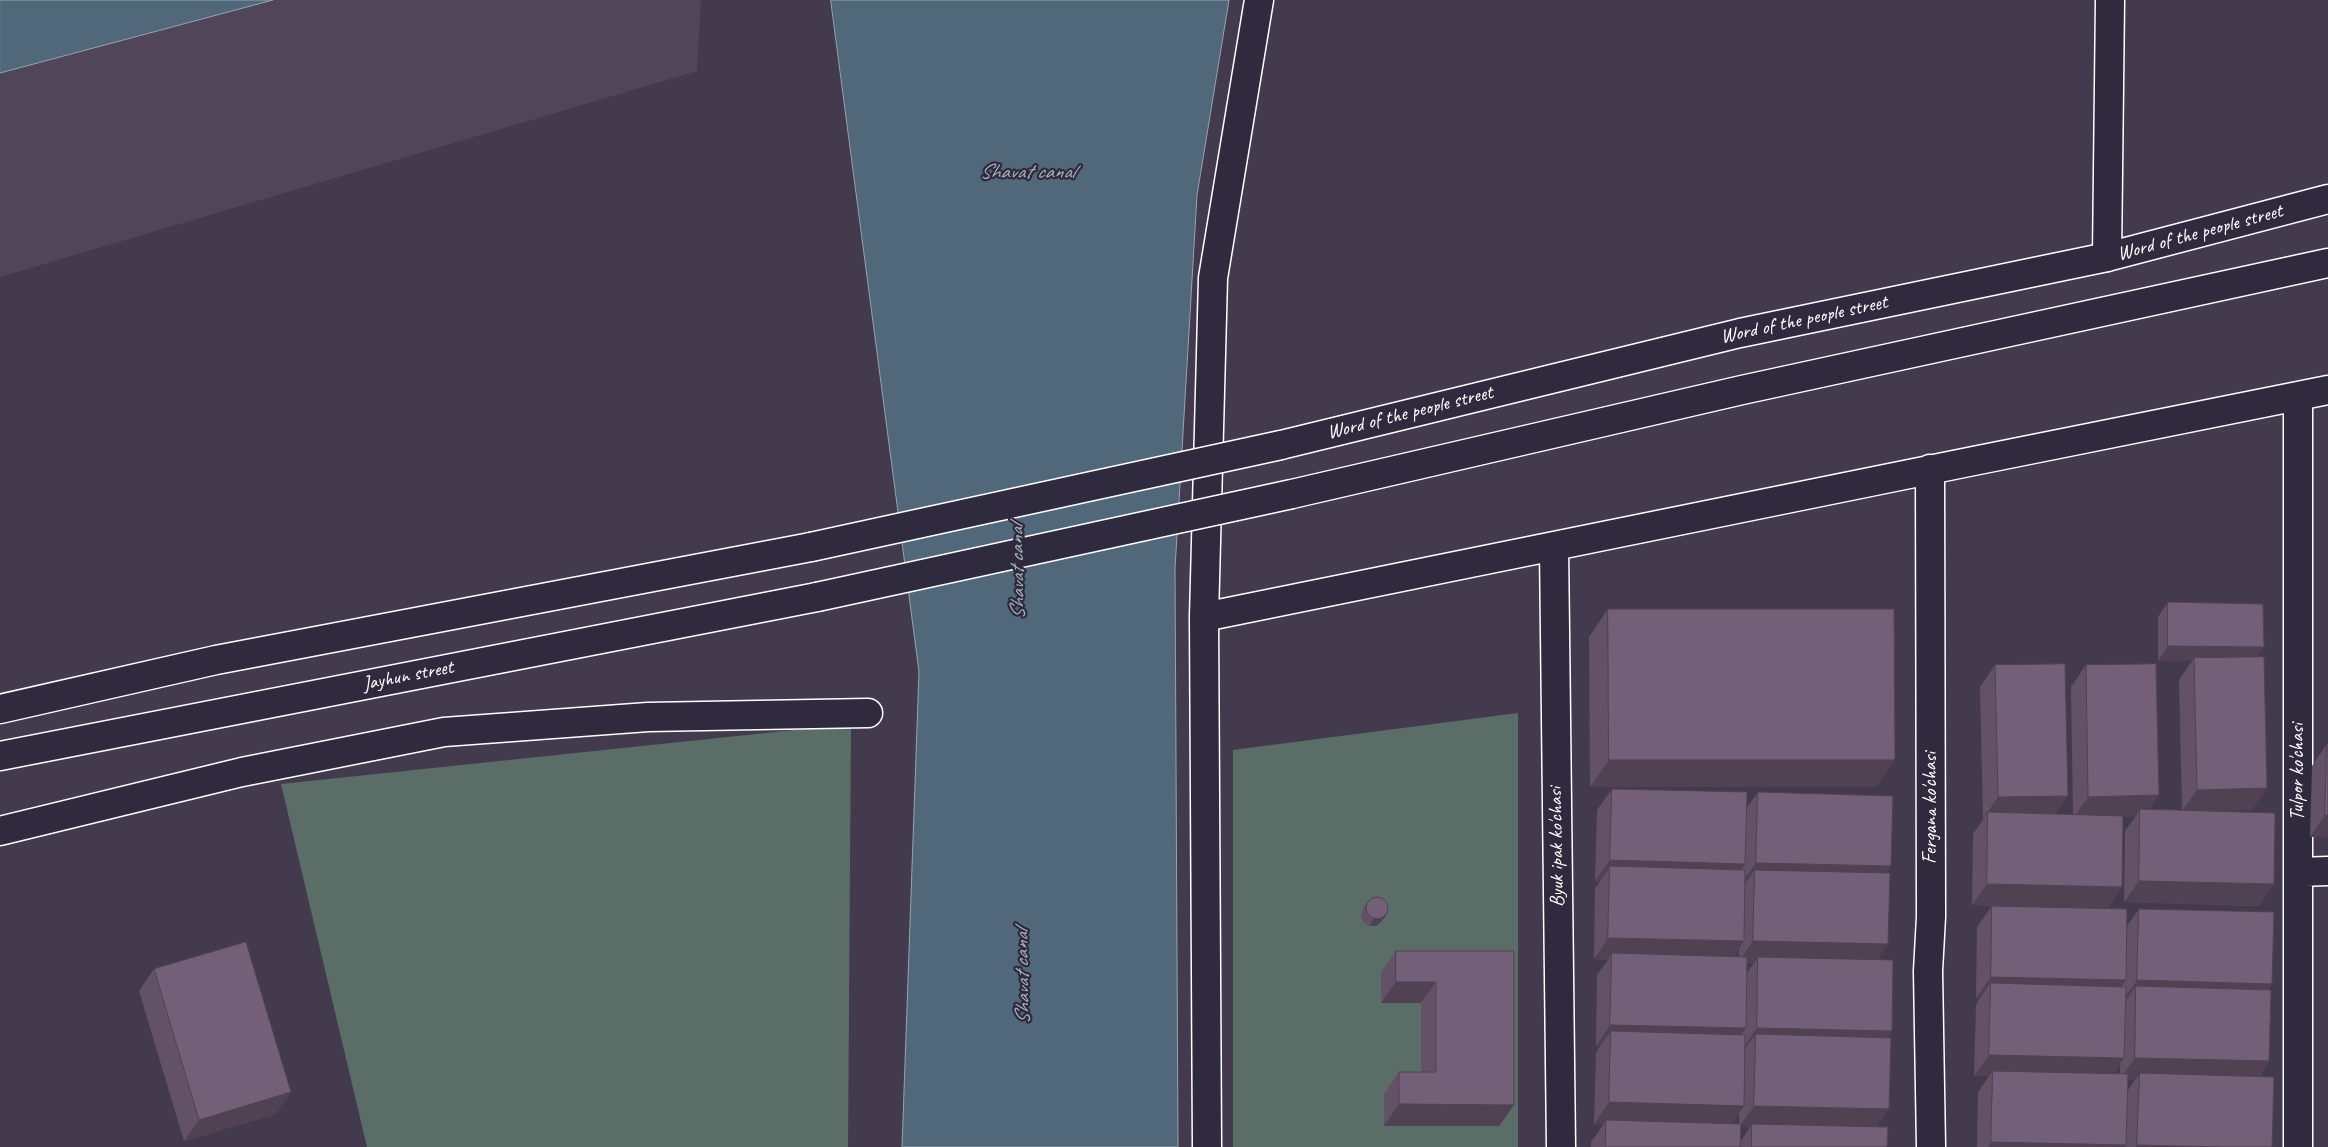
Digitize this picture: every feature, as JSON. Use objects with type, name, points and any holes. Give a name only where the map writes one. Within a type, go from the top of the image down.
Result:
[{"type":"main road","points":[[1207,1147],[1204,617],[1213,278],[1260,0]]},
{"type":"main road","points":[[2107,257],[2110,0]]},
{"type":"main road","name":"Word of the people street","points":[[0,709],[216,660],[811,548],[1281,445],[1740,333],[2107,257],[2328,199]]},
{"type":"main road","name":"Jayhun street","points":[[0,756],[817,597],[1292,494],[1742,390],[2328,263]]},
{"type":"main road","points":[[1204,617],[2328,390]]},
{"type":"main road","name":"Tulpor ko'chasi","points":[[2298,396],[2298,1147]]},
{"type":"main road","name":"Fergana ko'chasi","points":[[1930,469],[1931,917],[1928,971],[1931,1147]]},
{"type":"main road","name":"Byuk ipak ko'chasi","points":[[1554,547],[1561,1147]]},
{"type":"main road","points":[[0,832],[242,772],[444,732],[648,717],[868,713]]},
{"type":"main road","points":[[2298,872],[2328,872]]},
{"type":"shaded area","points":[[0,0],[701,0],[697,71],[0,277]]},
{"type":"green space","points":[[1518,713],[1518,1147],[1233,1147],[1233,750]]},
{"type":"green space","points":[[851,724],[848,1147],[367,1147],[281,784]]},
{"type":"water","points":[[0,0],[273,0],[0,73]]},
{"type":"water","name":"Shavat canal","points":[[831,0],[1229,0],[1197,195],[1175,569],[1178,1147],[902,1147],[919,672]]},
{"type":"building","points":[[2168,602],[2263,604],[2264,647],[2168,646]]},
{"type":"building","points":[[1608,609],[1894,609],[1895,760],[1609,760]]},
{"type":"building","points":[[2264,657],[2267,788],[2197,790],[2194,658]]},
{"type":"building","points":[[2065,664],[2068,796],[1998,797],[1995,665]]},
{"type":"building","points":[[2156,664],[2159,795],[2088,797],[2086,665]]},
{"type":"building","points":[[2327,744],[2328,815],[2325,815]]},
{"type":"building","points":[[1612,789],[1747,792],[1745,864],[1610,860]]},
{"type":"building","points":[[1758,792],[1893,796],[1891,866],[1756,863]]},
{"type":"building","points":[[2140,809],[2275,813],[2274,884],[2139,881]]},
{"type":"building","points":[[1988,812],[2123,816],[2122,887],[1987,884]]},
{"type":"building","points":[[1610,866],[1745,870],[1744,941],[1608,938]]},
{"type":"building","points":[[1755,870],[1890,873],[1888,944],[1753,941]]},
{"type":"building","points":[[1377,897],[1385,900],[1388,908],[1385,916],[1377,919],[1369,916],[1366,908],[1369,900]]},
{"type":"building","points":[[1992,906],[2127,909],[2126,980],[1991,977]]},
{"type":"building","points":[[2139,909],[2274,912],[2272,984],[2137,980]]},
{"type":"building","points":[[246,942],[291,1092],[199,1120],[154,969]]},
{"type":"building","points":[[1396,951],[1514,951],[1514,1105],[1399,1104],[1399,1072],[1436,1072],[1436,982],[1396,982]]},
{"type":"building","points":[[1612,953],[1747,957],[1746,1028],[1610,1025]]},
{"type":"building","points":[[1758,957],[1893,960],[1892,1031],[1757,1028]]},
{"type":"building","points":[[1991,983],[2126,987],[2124,1058],[1989,1055]]},
{"type":"building","points":[[2136,986],[2271,990],[2269,1061],[2135,1058]]},
{"type":"building","points":[[1611,1031],[1745,1035],[1744,1106],[1609,1102]]},
{"type":"building","points":[[1756,1034],[1891,1038],[1889,1109],[1754,1106]]},
{"type":"building","points":[[1993,1071],[2128,1074],[2126,1145],[1991,1142]]},
{"type":"building","points":[[2140,1073],[2274,1077],[2272,1147],[2137,1145]]},
{"type":"building","points":[[1606,1120],[1741,1124],[1740,1147],[1606,1147]]},
{"type":"building","points":[[1752,1124],[1888,1127],[1887,1147],[1752,1147]]}]
